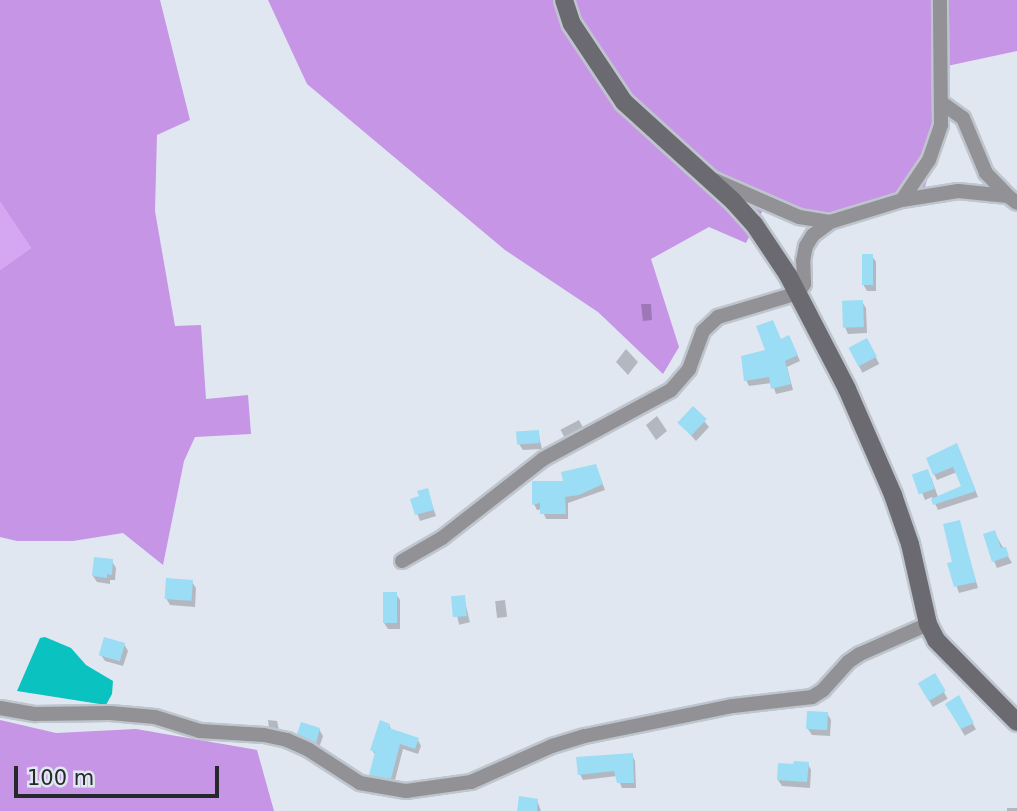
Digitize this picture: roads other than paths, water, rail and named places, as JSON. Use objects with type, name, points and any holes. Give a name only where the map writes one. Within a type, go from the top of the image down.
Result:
[{"type":"street","points":[[564,0],[572,24],[624,102],[708,177],[754,224],[798,293],[846,389],[893,495],[910,544],[928,624],[945,652],[1017,722]]},
{"type":"street","points":[[902,200],[916,182],[937,141],[942,103],[940,0]]},
{"type":"street","points":[[942,103],[963,118],[986,173],[1015,199]]},
{"type":"street","points":[[708,177],[799,217],[830,222]]},
{"type":"street","points":[[402,561],[442,538],[543,459],[671,390],[689,369],[703,331],[718,317],[798,293],[804,284],[803,261],[806,246],[821,228],[830,222],[902,200],[958,191],[1015,199]]},
{"type":"street","points":[[0,708],[35,714],[110,713],[155,717],[200,732],[264,735],[287,740],[309,750],[360,783],[406,791],[471,782],[552,746],[585,736],[733,706],[812,697],[823,690],[848,662],[860,654],[928,624]]},
{"type":"water","points":[[45,637],[71,648],[86,665],[113,681],[112,694],[106,705],[17,691],[40,638]]}]
